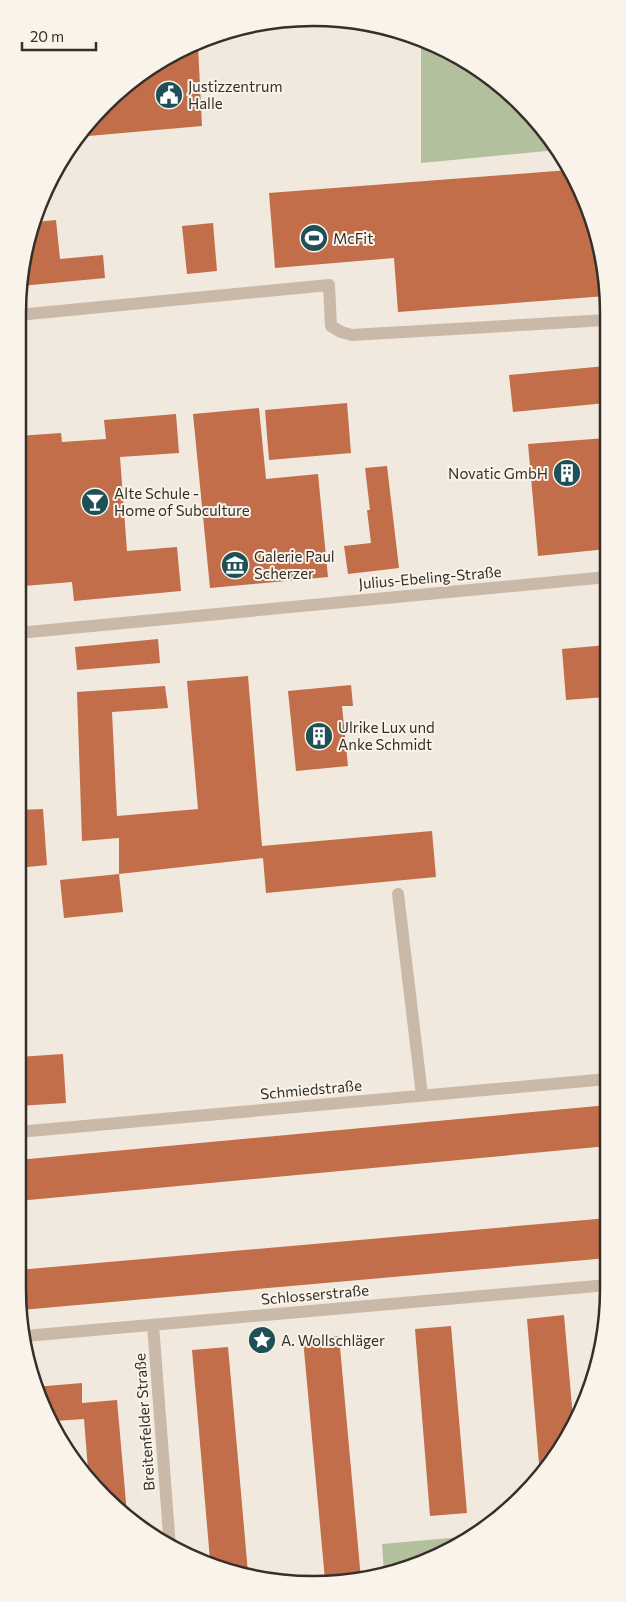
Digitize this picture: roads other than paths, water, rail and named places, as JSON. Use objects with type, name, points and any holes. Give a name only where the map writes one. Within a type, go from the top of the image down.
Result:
[{"type":"street","points":[[26,314],[329,285],[330,326],[352,335],[600,320]]},
{"type":"street","name":"Julius-Ebeling-Straße","points":[[26,632],[600,578]]},
{"type":"street","points":[[398,894],[422,1095]]},
{"type":"street","name":"Schmiedstraße","points":[[26,1131],[600,1080]]},
{"type":"street","name":"Schlosserstraße","points":[[31,1336],[600,1286]]},
{"type":"street","name":"Breitenfelder Straße","points":[[153,1325],[169,1537]]},
{"type":"place","name":"Justizzentrum Halle","points":[[169,95]]},
{"type":"place","name":"McFit","points":[[314,238]]},
{"type":"place","name":"Novatic GmbH","points":[[567,473]]},
{"type":"place","name":"Alte Schule - Home of Subculture","points":[[95,502]]},
{"type":"place","name":"Galerie Paul Scherzer","points":[[235,565]]},
{"type":"place","name":"Ulrike Lux und Anke Schmidt","points":[[319,736]]},
{"type":"place","name":"A. Wollschläger","points":[[262,1340]]}]
